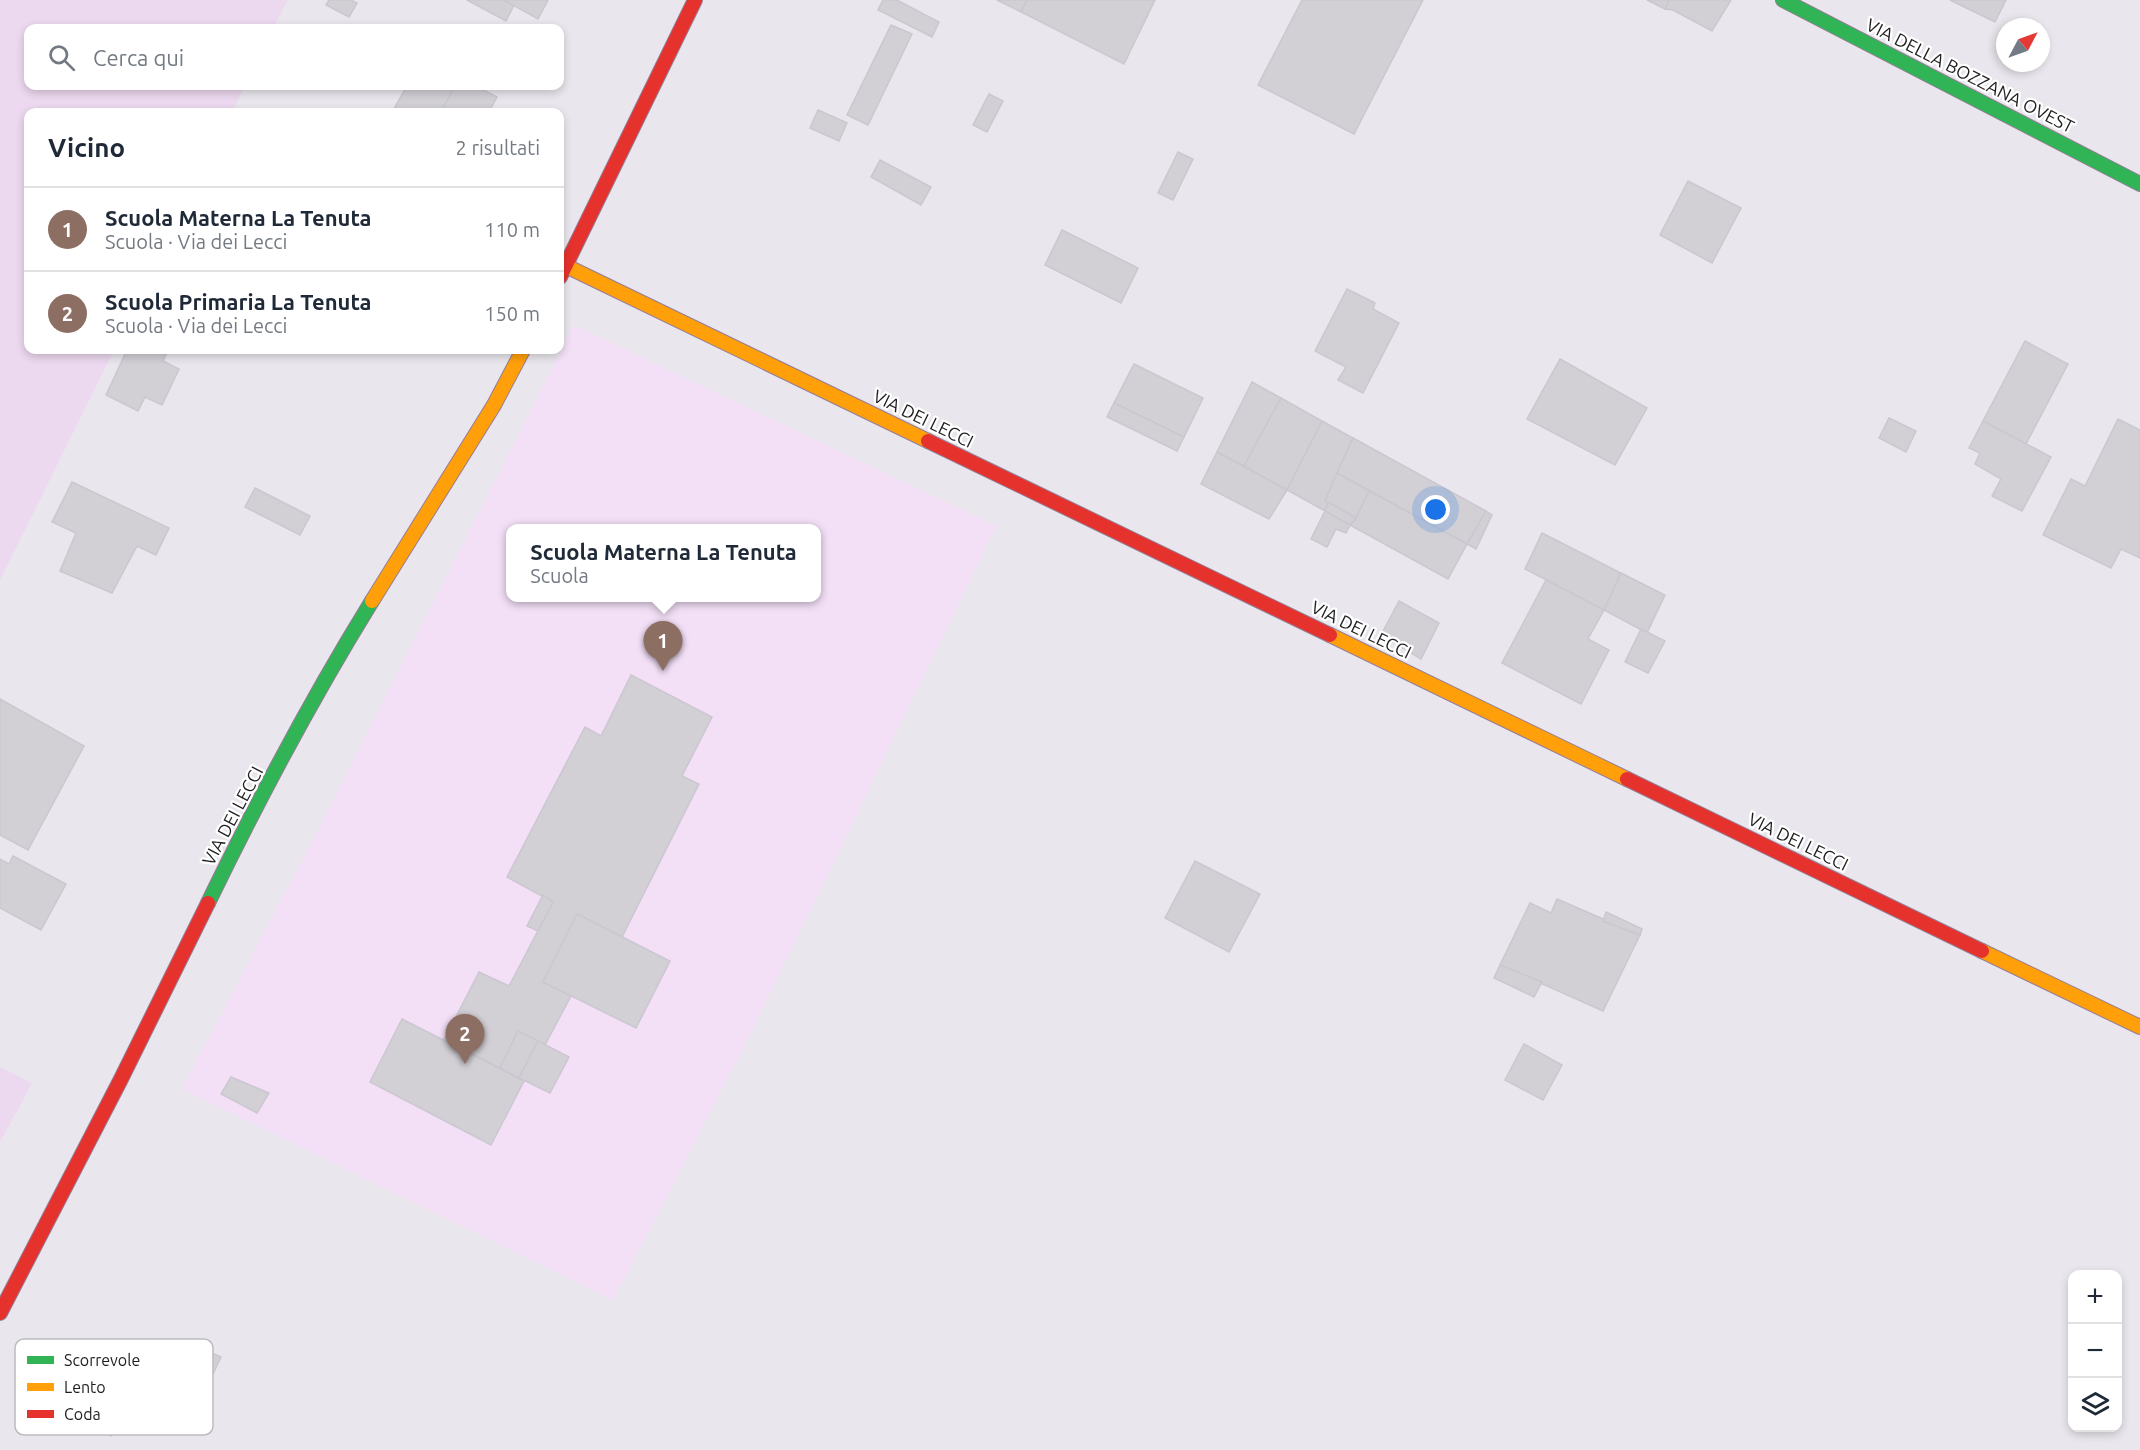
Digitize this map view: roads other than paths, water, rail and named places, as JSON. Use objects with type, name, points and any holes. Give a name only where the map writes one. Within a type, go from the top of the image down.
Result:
[{"type":"street","name":"VIA DEI LECCI","points":[[564,268],[695,0]]},
{"type":"street","name":"VIA DELLA BOZZANA OVEST","points":[[1783,0],[2140,184]]},
{"type":"street","name":"VIA DEI LECCI","points":[[564,273],[2140,1027]]},
{"type":"street","name":"VIA DEI LECCI","points":[[0,1313],[122,1079],[240,837],[346,643],[494,405],[521,354]]},
{"type":"place","name":"Scuola Materna La Tenuta","points":[[663,671]]},
{"type":"place","name":"Scuola Primaria La Tenuta","points":[[465,1064]]}]
